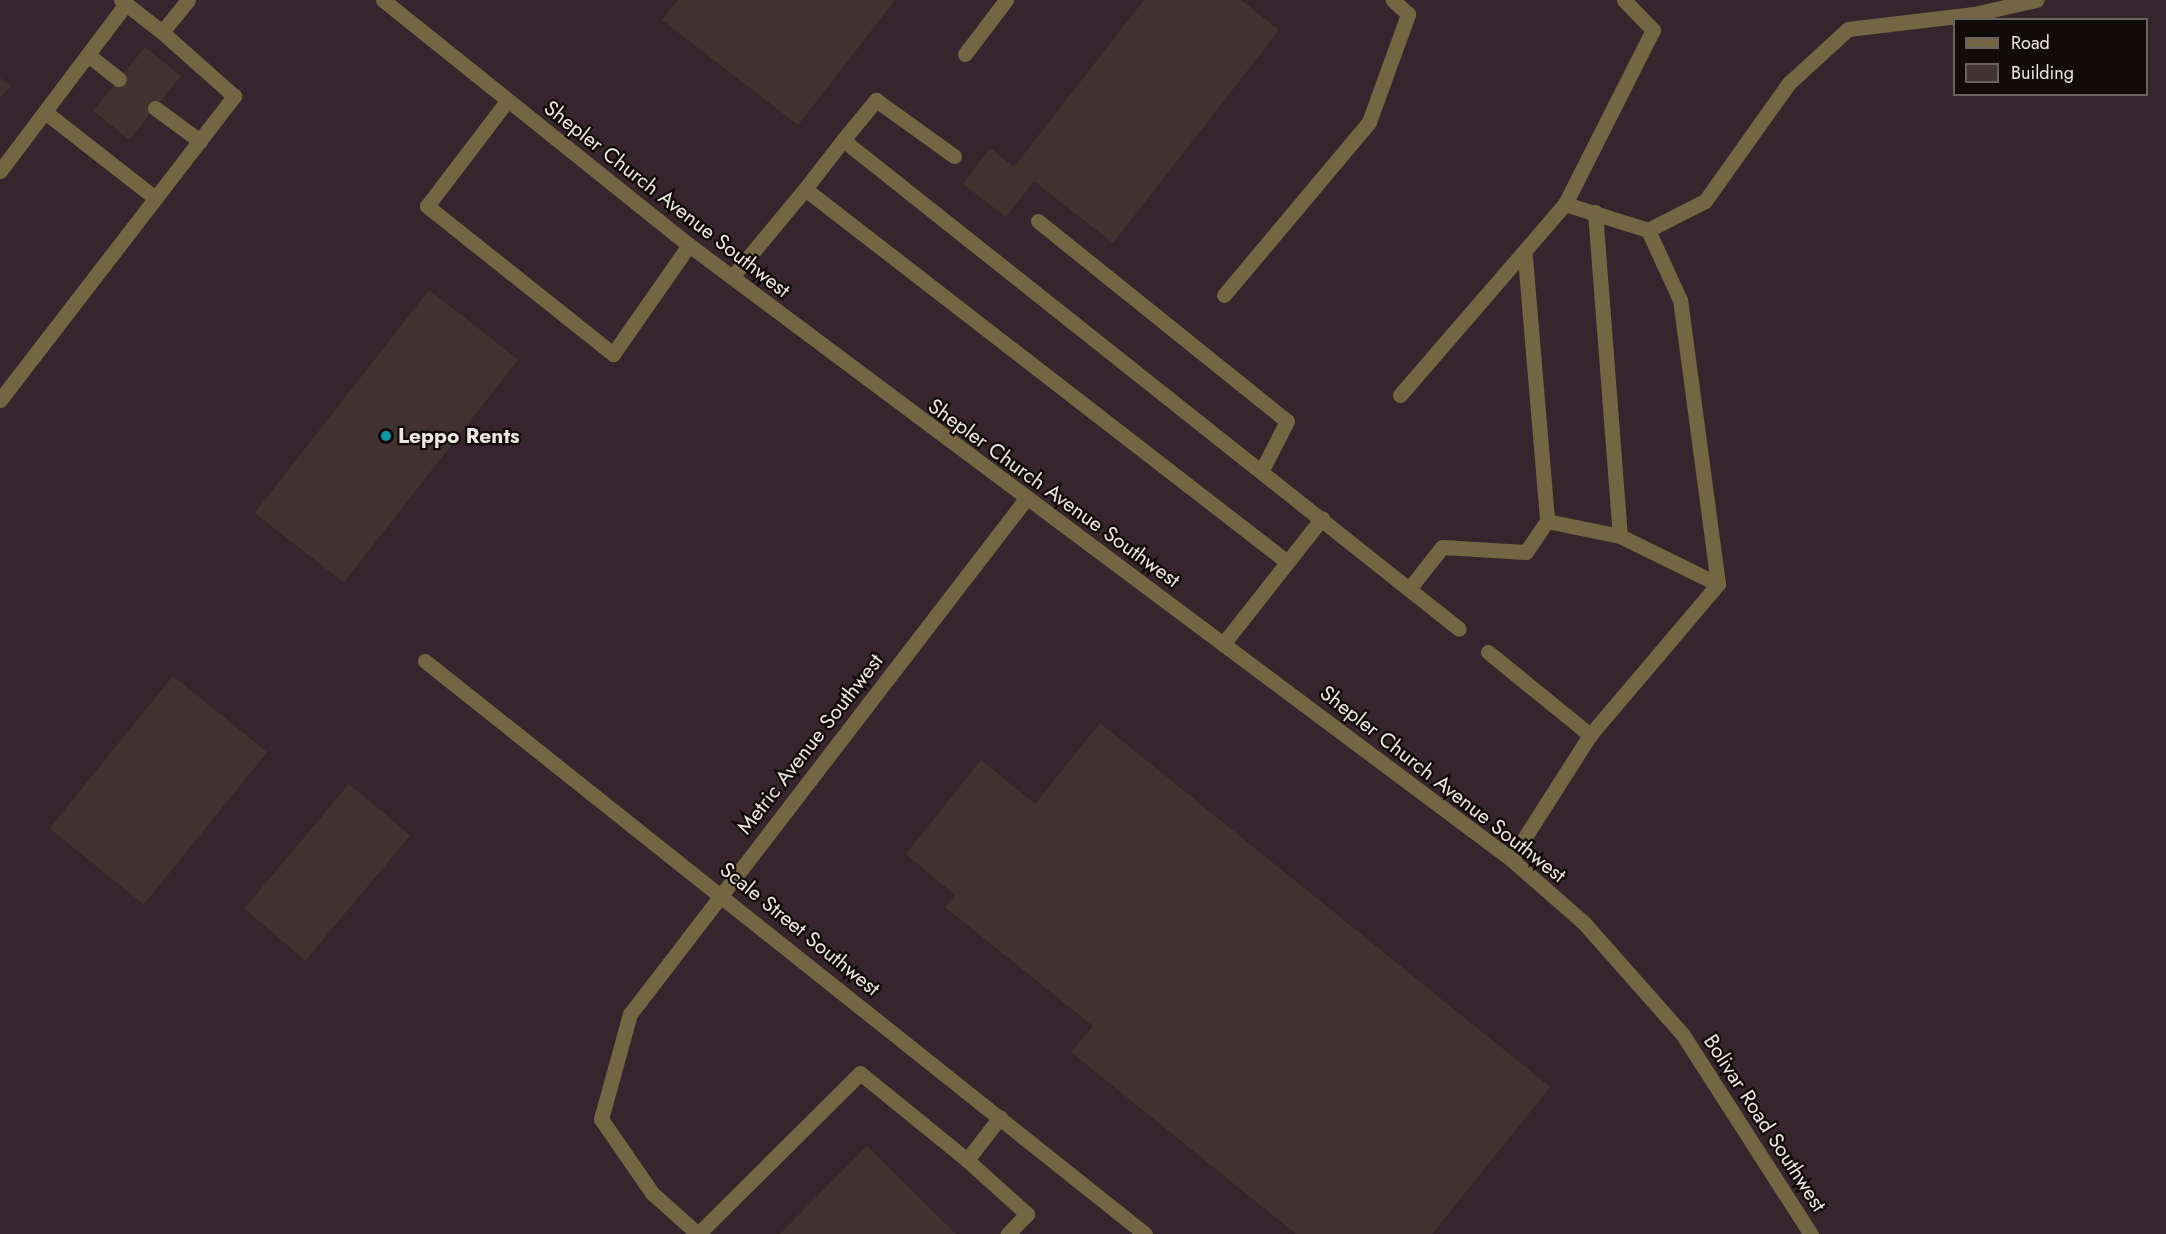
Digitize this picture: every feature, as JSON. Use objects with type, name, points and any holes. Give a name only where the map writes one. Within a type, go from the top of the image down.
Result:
[{"type":"street","points":[[162,32],[188,0]]},
{"type":"street","name":"Shepler Church Avenue Southwest","points":[[383,0],[689,245],[1025,500],[1223,644],[1511,859],[1584,923],[1683,1035]]},
{"type":"street","points":[[965,54],[1006,0]]},
{"type":"street","points":[[1224,295],[1369,122],[1408,14],[1393,0]]},
{"type":"street","points":[[1400,395],[1525,257],[1565,204],[1653,30],[1624,0]]},
{"type":"street","points":[[1565,204],[1648,230],[1705,201],[1789,83],[1848,29],[1974,15],[2036,0]]},
{"type":"street","points":[[0,171],[88,55],[124,2],[162,32],[234,96],[0,399]]},
{"type":"street","points":[[88,55],[119,79]]},
{"type":"street","points":[[732,277],[876,100],[954,156]]},
{"type":"street","points":[[507,101],[428,206],[613,354],[689,245]]},
{"type":"street","points":[[155,108],[200,141]]},
{"type":"street","points":[[45,112],[155,198]]},
{"type":"street","points":[[843,140],[1460,629]]},
{"type":"street","points":[[805,189],[1286,561]]},
{"type":"street","points":[[1595,212],[1620,536]]},
{"type":"street","points":[[1038,221],[1287,421],[1262,470]]},
{"type":"street","points":[[1511,859],[1590,735],[1718,584],[1680,300],[1648,230]]},
{"type":"street","points":[[1409,589],[1442,547],[1526,552],[1546,521],[1525,257]]},
{"type":"street","name":"Metric Avenue Southwest","points":[[698,1234],[652,1193],[601,1119],[630,1014],[721,892],[1025,500]]},
{"type":"street","points":[[1223,644],[1322,518]]},
{"type":"street","points":[[1546,521],[1620,536],[1718,584]]},
{"type":"street","points":[[1488,652],[1590,735]]},
{"type":"street","name":"Scale Street Southwest","points":[[425,661],[721,892],[1145,1234]]},
{"type":"street","name":"Bolivar Road Southwest","points":[[1683,1035],[1811,1234]]},
{"type":"street","points":[[698,1234],[860,1073],[967,1160],[1027,1214],[1008,1234]]},
{"type":"street","points":[[967,1160],[1000,1117]]},
{"type":"shaded area","points":[[0,0],[2166,0],[2166,1234],[0,1234]]},
{"type":"building","points":[[678,0],[895,0],[798,125],[662,20]]},
{"type":"building","points":[[1144,0],[1241,0],[1279,30],[1113,243],[1034,181],[1006,217],[963,184],[990,148],[1014,167]]},
{"type":"building","points":[[145,47],[181,76],[129,140],[93,111]]},
{"type":"building","points":[[0,78],[10,86],[0,98]]},
{"type":"building","name":"Leppo Rents","points":[[429,290],[518,360],[344,583],[255,513]]},
{"type":"building","points":[[173,676],[267,752],[144,904],[50,828]]},
{"type":"building","points":[[1100,723],[1550,1087],[1432,1234],[1296,1234],[1071,1052],[1093,1026],[945,907],[955,895],[906,854],[981,760],[1035,804]]},
{"type":"building","points":[[349,784],[410,835],[306,960],[244,909]]},
{"type":"building","points":[[867,1146],[956,1234],[780,1234]]},
{"type":"place","name":"Leppo Rents","points":[[386,436]]}]
